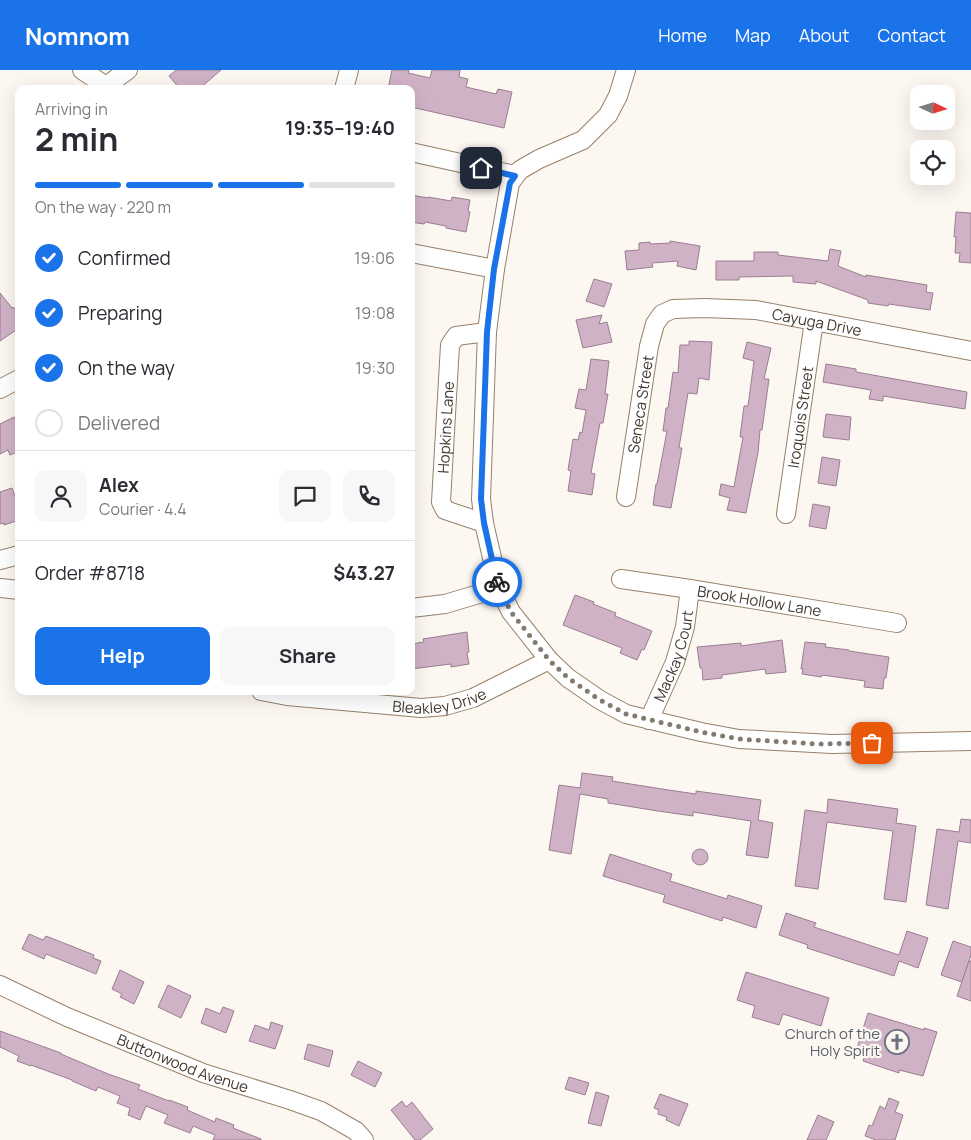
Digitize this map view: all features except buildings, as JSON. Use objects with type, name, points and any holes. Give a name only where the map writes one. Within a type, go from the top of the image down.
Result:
[{"type":"street","points":[[82,70],[103,85]]},
{"type":"street","points":[[109,85],[128,70]]},
{"type":"street","points":[[345,85],[348,70]]},
{"type":"street","points":[[626,70],[618,96],[608,115],[583,140],[538,159],[520,170],[510,183],[494,269],[487,332],[481,499],[484,523],[499,588],[511,612],[549,660],[568,678],[600,700],[626,714],[739,739],[832,744],[971,741]]},
{"type":"street","points":[[415,153],[515,176]]},
{"type":"street","points":[[415,254],[494,269]]},
{"type":"street","name":"Cayuga Drive","points":[[662,314],[673,309],[685,308],[756,310],[971,351]]},
{"type":"street","name":"Seneca Street","points":[[626,497],[649,346],[655,324],[662,314]]},
{"type":"street","name":"Iroquois Street","points":[[786,514],[814,321]]},
{"type":"street","name":"Hopkins Lane","points":[[484,523],[446,510],[441,502],[450,345],[456,336],[487,332]]},
{"type":"street","points":[[0,389],[15,380]]},
{"type":"street","points":[[0,560],[15,555]]},
{"type":"street","name":"Brook Hollow Lane","points":[[621,579],[897,623]]},
{"type":"street","points":[[0,588],[15,590]]},
{"type":"street","points":[[415,608],[445,604],[499,588]]},
{"type":"street","name":"Mackay Court","points":[[649,720],[675,662],[685,627],[690,589]]},
{"type":"street","name":"Bleakley Drive","points":[[282,695],[421,708],[445,706],[473,698],[549,660]]},
{"type":"street","name":"Buttonwood Avenue","points":[[0,985],[67,1017],[203,1073],[320,1111],[356,1131],[364,1140]]},
{"type":"way so far","points":[[497,582],[511,612],[549,660],[568,678],[600,700],[626,714],[739,739],[817,744],[872,743]]},
{"type":"place","name":"Church of the Holy Spirit","points":[[897,1042]]},
{"type":"route","points":[[481,168],[515,176],[510,183],[494,269],[487,332],[481,499],[484,523],[497,582]]}]
